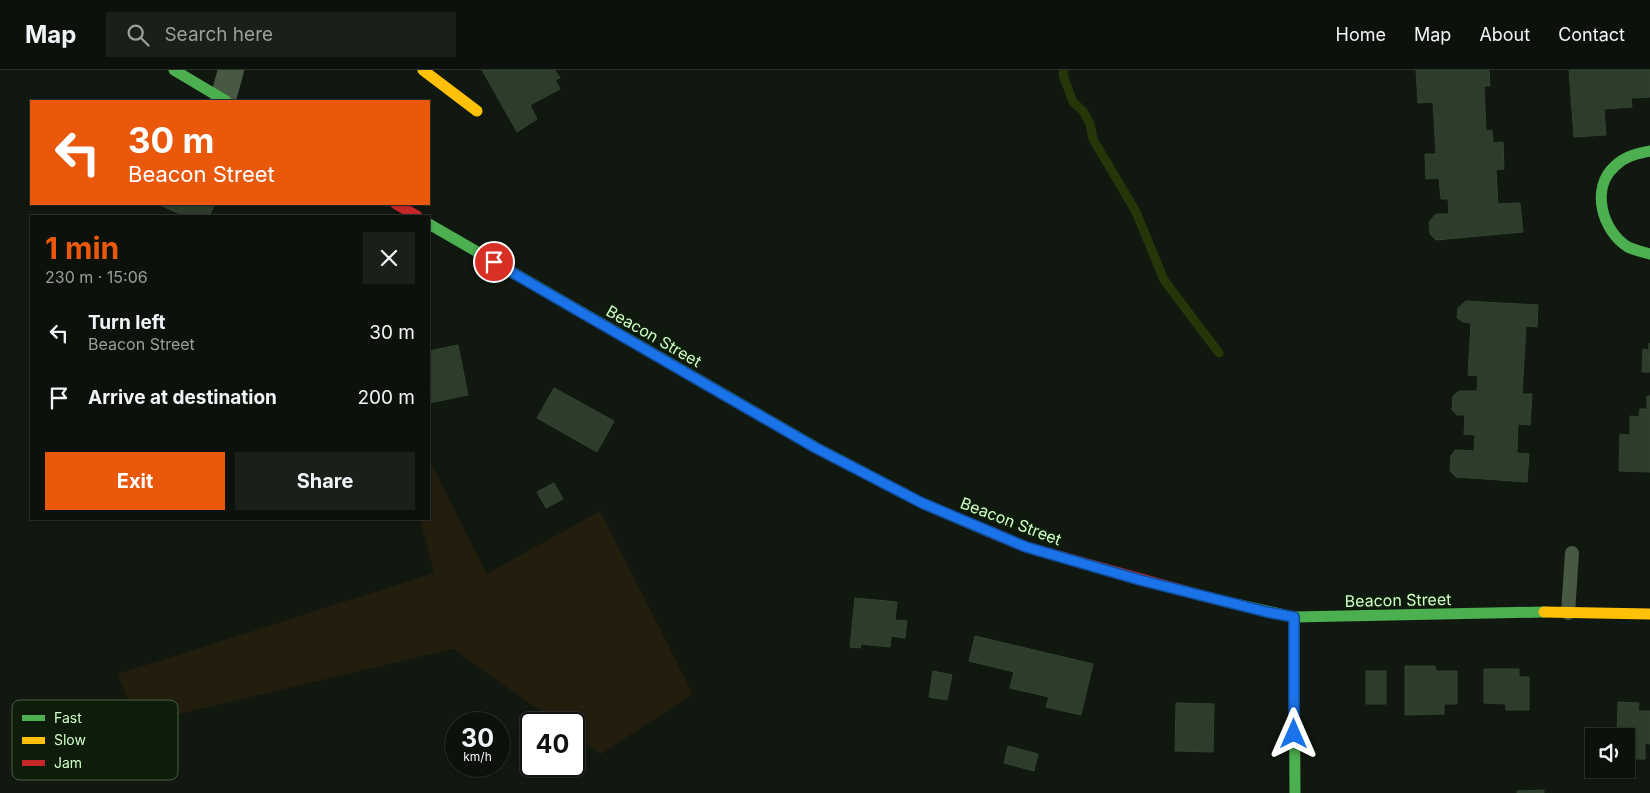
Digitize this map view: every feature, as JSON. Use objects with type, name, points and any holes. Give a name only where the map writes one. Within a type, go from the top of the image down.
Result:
[{"type":"main road","points":[[174,70],[224,100]]},
{"type":"main road","points":[[424,70],[477,112]]},
{"type":"main road","points":[[1650,151],[1636,153],[1617,164],[1604,182],[1600,204],[1602,215],[1612,235],[1630,249],[1650,254]]},
{"type":"main road","points":[[398,205],[415,215]]},
{"type":"main road","name":"Beacon Street","points":[[430,225],[816,448],[922,503],[1026,547],[1150,583],[1294,617],[1568,613],[1650,614]]},
{"type":"main road","points":[[1294,617],[1295,793]]},
{"type":"street","points":[[224,100],[231,70]]},
{"type":"lane","points":[[1568,613],[1572,553]]},
{"type":"shaded area","points":[[430,461],[487,574],[600,511],[693,694],[601,754],[585,743],[585,712],[542,712],[453,649],[178,714],[178,700],[128,700],[118,674],[434,573],[420,520],[430,520]]},
{"type":"building","points":[[482,70],[555,70],[560,78],[555,80],[560,89],[530,105],[537,119],[517,132]]},
{"type":"building","points":[[1416,70],[1489,70],[1490,86],[1484,86],[1486,131],[1492,130],[1493,143],[1503,142],[1504,169],[1496,170],[1498,204],[1520,203],[1523,232],[1436,240],[1430,234],[1429,222],[1436,214],[1449,214],[1448,199],[1441,199],[1439,178],[1426,179],[1425,154],[1436,154],[1433,102],[1418,103]]},
{"type":"building","points":[[1569,70],[1650,70],[1650,97],[1631,98],[1632,107],[1604,109],[1606,135],[1574,137]]},
{"type":"building","points":[[160,205],[214,205],[210,215],[182,215]]},
{"type":"building","points":[[1466,301],[1538,305],[1537,327],[1526,326],[1522,394],[1532,394],[1530,425],[1518,424],[1517,453],[1529,454],[1527,482],[1456,477],[1450,471],[1451,456],[1455,450],[1474,451],[1475,435],[1464,434],[1465,415],[1457,415],[1452,410],[1453,396],[1459,391],[1477,391],[1478,376],[1468,375],[1471,323],[1463,322],[1457,318],[1458,308]]},
{"type":"building","points":[[1649,343],[1650,372],[1642,372],[1643,349],[1649,350]]},
{"type":"building","points":[[458,345],[468,395],[430,403],[430,390],[432,390],[430,351]]},
{"type":"building","points":[[554,388],[614,421],[597,452],[537,418]]},
{"type":"building","points":[[1647,396],[1650,396],[1650,472],[1619,471],[1620,434],[1630,435],[1630,416],[1639,417],[1640,409],[1647,409]]},
{"type":"building","points":[[554,483],[563,499],[546,508],[537,492]]},
{"type":"building","points":[[855,598],[897,602],[895,620],[907,621],[905,638],[891,636],[890,647],[861,644],[860,648],[850,647]]},
{"type":"building","points":[[975,636],[1093,664],[1081,715],[1046,707],[1049,697],[1010,688],[1014,672],[969,661]]},
{"type":"building","points":[[1405,666],[1435,666],[1436,671],[1457,671],[1457,704],[1444,704],[1444,714],[1405,715]]},
{"type":"building","points":[[1484,669],[1519,669],[1519,677],[1529,677],[1529,710],[1506,710],[1506,704],[1484,703]]},
{"type":"building","points":[[933,671],[952,675],[947,700],[929,697]]},
{"type":"building","points":[[1366,671],[1386,671],[1386,704],[1366,704]]},
{"type":"building","points":[[1618,702],[1639,703],[1638,711],[1650,711],[1650,744],[1645,743],[1645,759],[1635,759],[1635,728],[1617,728]]},
{"type":"building","points":[[1176,703],[1214,704],[1213,752],[1175,751]]},
{"type":"building","points":[[1008,746],[1038,754],[1034,771],[1004,763]]},
{"type":"building","points":[[1544,790],[1544,793],[1517,793],[1517,791]]},
{"type":"waterway","points":[[1064,70],[1063,75],[1073,102],[1083,111],[1090,124],[1093,139],[1136,212],[1164,280],[1219,353]]},
{"type":"traffic: fast","points":[[174,70],[224,100]]},
{"type":"traffic: fast","points":[[1650,151],[1636,154],[1615,166],[1607,175],[1601,197],[1602,209],[1611,231],[1628,247],[1650,254]]},
{"type":"traffic: fast","points":[[430,225],[817,448],[922,503],[987,531]]},
{"type":"traffic: fast","points":[[1214,599],[1294,617],[1544,612]]},
{"type":"traffic: fast","points":[[1294,617],[1295,793]]},
{"type":"traffic: slow","points":[[423,70],[477,111]]},
{"type":"traffic: slow","points":[[1544,612],[1650,614]]},
{"type":"traffic: jam","points":[[398,205],[415,215]]},
{"type":"traffic: jam","points":[[987,531],[1026,547],[1214,599]]},
{"type":"route","points":[[494,262],[816,448],[922,503],[1026,547],[1140,580],[1294,617],[1294,734]]}]
